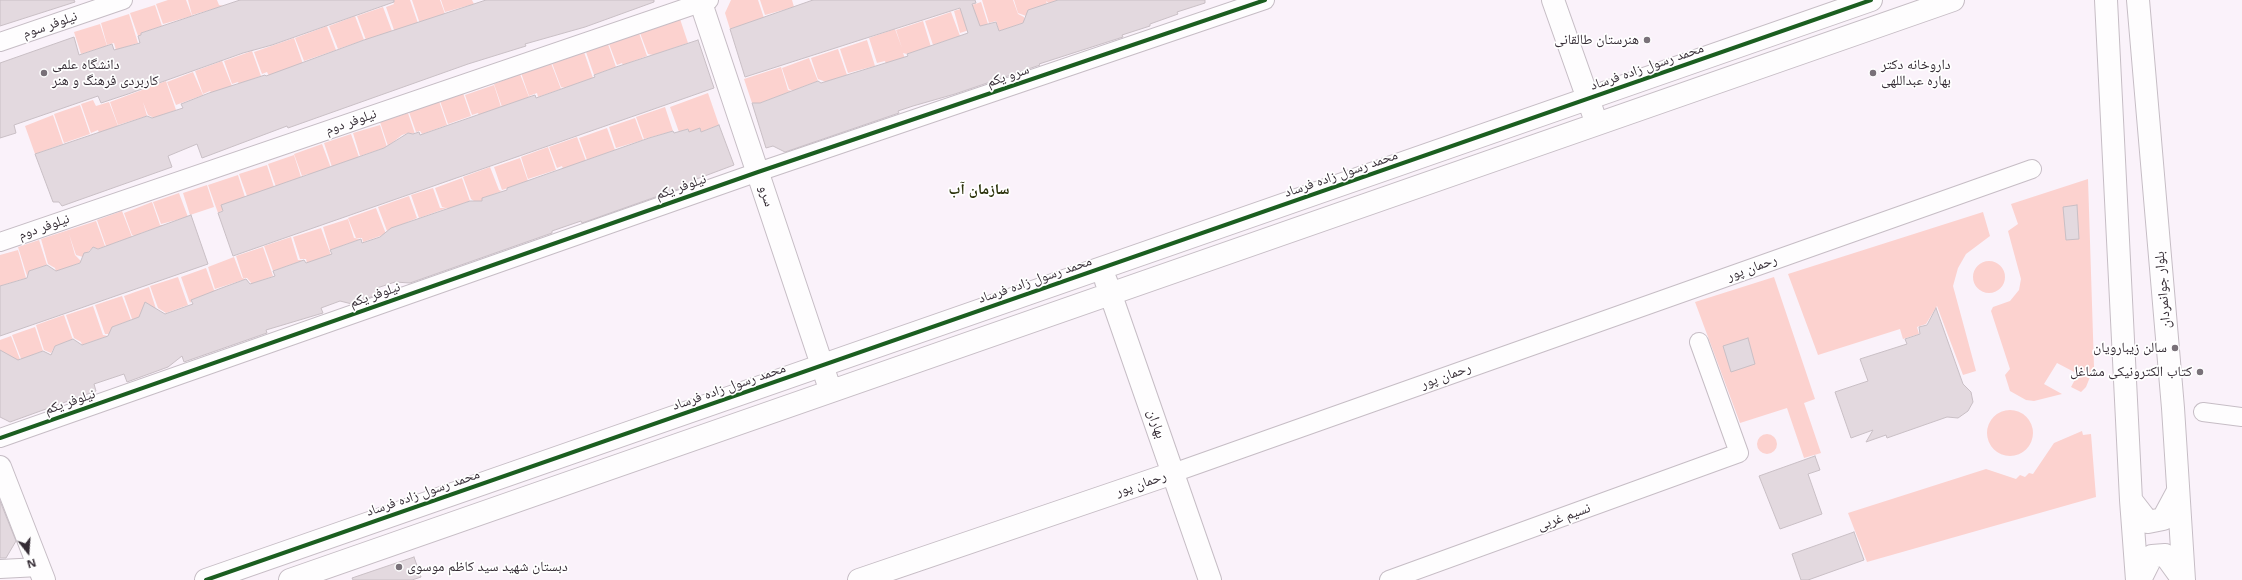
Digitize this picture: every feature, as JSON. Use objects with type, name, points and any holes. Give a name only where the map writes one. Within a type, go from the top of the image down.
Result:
[{"type":"street","name":"نیلوفر سوم","points":[[0,42],[123,0]]},
{"type":"street","name":"سرو یکم","points":[[758,172],[1265,0]]},
{"type":"street","points":[[1554,0],[1596,124]]},
{"type":"street","name":"محمد رسول زاده فرساد","points":[[206,580],[822,367],[1101,268],[1871,0]]},
{"type":"street","points":[[290,580],[831,393],[1110,294],[1953,0]]},
{"type":"street","name":"بلوار جوانمردان","points":[[2138,0],[2173,408],[2184,580]]},
{"type":"street","name":"سرو","points":[[703,1],[831,393]]},
{"type":"street","name":"نیلوفر دوم","points":[[0,242],[703,1]]},
{"type":"street","points":[[2105,3],[2131,500],[2138,580]]},
{"type":"street","points":[[1849,8],[1858,33]]},
{"type":"street","name":"رحمان پور","points":[[859,580],[1173,473],[2032,169]]},
{"type":"street","name":"نیلوفر یکم","points":[[0,438],[758,172]]},
{"type":"street","points":[[1319,193],[1328,218]]},
{"type":"street","name":"بهاران","points":[[1101,268],[1210,580]]},
{"type":"street","name":"نسیم غربی","points":[[1389,580],[1739,453],[1699,342]]},
{"type":"street","points":[[2203,412],[2242,417]]},
{"type":"street","points":[[0,467],[41,574],[0,569]]},
{"type":"street","points":[[498,479],[508,504]]},
{"type":"street","points":[[2131,500],[2148,522],[2163,519],[2178,490]]},
{"type":"street","points":[[2138,580],[2152,556],[2165,555],[2184,580]]},
{"type":"shaded area","points":[[168,0],[186,0],[192,16],[163,24],[156,4]]},
{"type":"shaded area","points":[[188,0],[217,0],[219,5],[224,6],[192,15]]},
{"type":"shaded area","points":[[393,0],[410,0],[419,26],[395,33],[386,7],[394,4]]},
{"type":"shaded area","points":[[412,0],[440,0],[445,14],[420,24]]},
{"type":"shaded area","points":[[441,0],[472,0],[474,4],[445,12]]},
{"type":"shaded area","points":[[731,0],[758,0],[764,18],[730,29],[725,13]]},
{"type":"shaded area","points":[[760,0],[792,0],[794,7],[765,15]]},
{"type":"shaded area","points":[[982,0],[1013,0],[1018,14],[1024,17],[1026,22],[999,31],[996,21],[989,23]]},
{"type":"shaded area","points":[[1014,0],[1058,0],[1054,8],[1046,1],[1047,4],[1026,16],[1018,13]]},
{"type":"shaded area","points":[[981,2],[988,24],[960,33],[954,11]]},
{"type":"shaded area","points":[[155,5],[162,26],[141,33],[141,35],[138,36],[130,13]]},
{"type":"shaded area","points":[[383,7],[392,31],[366,40],[357,16]]},
{"type":"shaded area","points":[[951,12],[960,36],[933,45],[925,21]]},
{"type":"shaded area","points":[[129,14],[138,43],[116,50],[114,43],[107,45],[101,23]]},
{"type":"shaded area","points":[[355,16],[364,40],[338,49],[329,26]]},
{"type":"shaded area","points":[[680,19],[688,43],[653,55],[648,54],[640,33]]},
{"type":"shaded area","points":[[923,21],[931,47],[907,54],[903,53],[907,64],[888,70],[885,61],[877,63],[869,38],[895,29],[902,48],[896,30]]},
{"type":"shaded area","points":[[100,24],[107,46],[81,54],[74,32]]},
{"type":"shaded area","points":[[327,26],[336,50],[304,61],[295,38]]},
{"type":"shaded area","points":[[639,33],[647,56],[623,65],[622,63],[617,65],[609,44]]},
{"type":"shaded area","points":[[294,38],[303,64],[269,76],[267,72],[262,74],[254,52]]},
{"type":"shaded area","points":[[867,40],[875,66],[848,73],[840,49]]},
{"type":"shaded area","points":[[608,44],[616,67],[594,75],[586,52]]},
{"type":"shaded area","points":[[838,49],[847,75],[826,82],[818,79],[811,58]]},
{"type":"shaded area","points":[[252,51],[261,76],[239,84],[238,82],[232,84],[224,61]]},
{"type":"shaded area","points":[[584,52],[593,78],[565,88],[561,87],[552,63]]},
{"type":"shaded area","points":[[809,58],[818,81],[799,88],[798,93],[789,89],[782,68]]},
{"type":"shaded area","points":[[222,61],[232,86],[212,94],[210,91],[203,94],[195,71]]},
{"type":"shaded area","points":[[551,63],[561,89],[538,97],[537,93],[529,96],[521,73]]},
{"type":"shaded area","points":[[781,67],[788,90],[792,91],[760,103],[752,103],[744,79]]},
{"type":"shaded area","points":[[193,72],[203,95],[176,105],[167,82]]},
{"type":"shaded area","points":[[520,74],[529,97],[502,107],[494,84]]},
{"type":"shaded area","points":[[166,81],[176,110],[154,118],[148,115],[143,102],[147,116],[118,125],[110,102]]},
{"type":"shaded area","points":[[494,85],[501,107],[479,115],[478,113],[472,115],[465,95]]},
{"type":"shaded area","points":[[463,93],[471,116],[448,124],[440,101]]},
{"type":"shaded area","points":[[708,93],[719,125],[701,132],[700,129],[689,132],[688,129],[679,132],[670,107]]},
{"type":"shaded area","points":[[93,100],[96,106],[109,102],[118,126],[99,133],[98,130],[91,133],[81,104]]},
{"type":"shaded area","points":[[439,101],[447,125],[422,134],[420,131],[416,132],[409,112]]},
{"type":"shaded area","points":[[80,105],[90,134],[64,143],[54,114]]},
{"type":"shaded area","points":[[665,107],[673,131],[644,139],[636,117]]},
{"type":"shaded area","points":[[408,113],[415,134],[408,133],[402,135],[388,146],[380,122]]},
{"type":"shaded area","points":[[53,115],[63,144],[35,154],[25,126]]},
{"type":"shaded area","points":[[635,118],[643,140],[616,148],[609,127]]},
{"type":"shaded area","points":[[380,125],[387,147],[360,156],[353,133]]},
{"type":"shaded area","points":[[607,128],[615,150],[587,160],[579,138]]},
{"type":"shaded area","points":[[351,134],[359,157],[332,167],[324,143]]},
{"type":"shaded area","points":[[577,137],[586,161],[563,169],[562,166],[557,168],[549,147]]},
{"type":"shaded area","points":[[322,144],[331,168],[302,176],[294,154]]},
{"type":"shaded area","points":[[548,147],[556,170],[528,179],[521,157]]},
{"type":"shaded area","points":[[294,155],[301,177],[276,187],[268,164]]},
{"type":"shaded area","points":[[520,158],[528,181],[502,190],[494,167]]},
{"type":"shaded area","points":[[267,165],[274,187],[250,197],[247,196],[239,174]]},
{"type":"shaded area","points":[[490,167],[499,190],[502,191],[483,198],[480,205],[471,199],[463,177]]},
{"type":"shaded area","points":[[238,175],[245,197],[218,213],[208,185]]},
{"type":"shaded area","points":[[462,178],[470,201],[449,209],[442,207],[435,188]]},
{"type":"shaded area","points":[[2088,179],[2094,367],[2086,387],[2081,392],[2071,387],[2078,374],[2057,363],[2044,384],[2062,394],[2034,401],[2026,400],[2010,391],[2005,375],[2010,369],[1991,311],[1993,307],[2010,301],[2019,290],[2021,279],[2008,231],[2018,224],[2011,204]]},
{"type":"shaded area","points":[[207,185],[214,207],[190,215],[183,193]]},
{"type":"shaded area","points":[[433,188],[440,208],[447,208],[419,218],[411,195]]},
{"type":"shaded area","points":[[179,193],[188,217],[161,224],[153,202]]},
{"type":"shaded area","points":[[409,196],[417,218],[387,231],[378,207]]},
{"type":"shaded area","points":[[152,202],[160,225],[165,225],[141,233],[140,238],[132,235],[124,213]]},
{"type":"shaded area","points":[[376,208],[386,234],[363,242],[362,238],[356,238],[348,218]]},
{"type":"shaded area","points":[[122,211],[132,237],[112,244],[110,248],[106,246],[97,220]]},
{"type":"shaded area","points":[[1983,212],[1990,236],[1966,254],[1958,268],[1953,286],[1976,371],[1963,375],[1937,306],[1926,324],[1917,327],[1919,334],[1903,339],[1900,329],[1818,355],[1788,274]]},
{"type":"shaded area","points":[[348,219],[354,238],[361,239],[330,250],[323,227]]},
{"type":"shaded area","points":[[96,221],[105,246],[98,249],[93,247],[83,257],[76,255],[69,234],[75,255],[82,262],[56,272],[55,268],[48,264],[41,239]]},
{"type":"shaded area","points":[[321,228],[331,255],[307,263],[306,259],[300,259],[293,237]]},
{"type":"shaded area","points":[[291,237],[298,260],[304,260],[273,271],[264,246]]},
{"type":"shaded area","points":[[39,240],[47,265],[30,271],[27,276],[18,247]]},
{"type":"shaded area","points":[[263,247],[273,276],[252,284],[247,278],[243,278],[236,256]]},
{"type":"shaded area","points":[[18,250],[26,278],[0,286],[0,255]]},
{"type":"shaded area","points":[[234,257],[242,278],[246,279],[215,289],[208,267]]},
{"type":"shaded area","points":[[1986,261],[1992,261],[2002,268],[2005,277],[2004,283],[1998,290],[1992,293],[1986,293],[1976,286],[1973,280],[1973,274],[1980,264]]},
{"type":"shaded area","points":[[206,268],[214,290],[218,291],[192,300],[190,303],[181,277]]},
{"type":"shaded area","points":[[178,277],[188,305],[166,313],[158,308],[150,286]]},
{"type":"shaded area","points":[[1774,277],[1815,399],[1804,403],[1821,453],[1804,458],[1787,408],[1740,423],[1695,302]]},
{"type":"shaded area","points":[[149,287],[156,309],[141,314],[138,322],[132,319],[124,296]]},
{"type":"shaded area","points":[[122,296],[131,320],[113,327],[109,334],[105,334],[95,305]]},
{"type":"shaded area","points":[[93,306],[103,335],[108,336],[82,345],[81,342],[74,338],[66,315]]},
{"type":"shaded area","points":[[64,315],[73,340],[55,346],[51,353],[44,350],[36,325]]},
{"type":"shaded area","points":[[35,327],[43,351],[25,358],[23,364],[12,335]]},
{"type":"shaded area","points":[[11,336],[21,362],[0,364],[0,340]]},
{"type":"shaded area","points":[[2010,410],[2023,414],[2029,420],[2033,433],[2029,446],[2023,452],[2010,456],[1997,452],[1991,446],[1987,433],[1991,420],[1997,414]]},
{"type":"shaded area","points":[[2082,431],[2083,435],[2091,434],[2096,497],[1867,562],[1848,513],[1986,469],[2016,479],[2020,475],[2025,477],[2029,473],[2033,474],[2054,443]]},
{"type":"shaded area","points":[[1767,434],[1774,437],[1777,444],[1774,451],[1767,454],[1760,451],[1757,444],[1760,437]]},
{"type":"building","points":[[0,0],[74,0],[75,2],[0,26]]},
{"type":"building","points":[[240,0],[394,0],[394,2],[101,103],[98,96],[14,125],[16,133],[0,138],[0,63],[74,37],[79,55],[112,44],[114,50],[140,43],[138,36],[141,35],[141,33]]},
{"type":"building","points":[[486,0],[654,0],[654,2],[585,27],[525,44],[526,46],[468,64],[288,128],[287,126],[202,158],[197,144],[168,156],[172,167],[62,206],[59,202],[53,202],[35,154],[147,116],[152,118],[183,108],[181,104],[209,93],[265,75],[266,76],[364,40]]},
{"type":"building","points":[[813,0],[975,0],[976,3],[972,4],[980,26],[996,22],[999,31],[1023,23],[1028,10],[1058,0],[1205,0],[1205,3],[1177,12],[1178,14],[1150,24],[1150,26],[1122,35],[1123,37],[1039,64],[1040,65],[955,94],[898,111],[899,113],[785,152],[773,146],[766,148],[752,103],[760,103],[818,81],[821,83],[908,56],[907,54],[968,33],[960,8],[745,77],[730,29]]},
{"type":"building","points":[[698,40],[714,88],[233,256],[218,213],[223,211],[221,205],[384,148],[408,133],[413,134],[419,132],[420,135],[535,95],[536,98],[595,77],[594,75],[616,67]]},
{"type":"building","points":[[719,125],[734,165],[694,180],[695,183],[582,223],[581,221],[552,231],[552,233],[410,283],[395,282],[377,288],[379,294],[352,304],[340,301],[321,308],[323,313],[266,330],[267,333],[184,362],[182,356],[168,367],[127,382],[124,374],[94,384],[96,391],[10,422],[0,417],[0,350],[18,360],[43,351],[51,355],[55,346],[73,339],[82,345],[108,336],[112,327],[139,317],[145,302],[165,314],[193,304],[191,300],[246,279],[250,284],[275,276],[273,271],[304,260],[306,263],[332,254],[330,250],[361,239],[362,243],[380,237],[391,228],[470,201],[482,201],[482,198],[507,190],[507,188],[649,138],[673,131],[674,133],[688,129],[689,132],[700,128],[701,132]]},
{"type":"building","points":[[2077,205],[2079,239],[2066,240],[2063,207]]},
{"type":"building","points":[[191,215],[208,264],[0,336],[0,286],[27,278],[29,271],[47,265],[56,271],[80,263],[84,253],[89,252],[93,247],[98,249]]},
{"type":"building","points":[[1936,308],[1963,384],[1971,392],[1973,402],[1968,411],[1958,418],[1947,417],[1887,438],[1886,435],[1866,442],[1873,430],[1851,438],[1835,392],[1868,381],[1860,359],[1907,344],[1905,339],[1920,334],[1919,327],[1927,325]]},
{"type":"building","points":[[1748,338],[1755,364],[1731,372],[1723,346]]},
{"type":"building","points":[[1815,456],[1820,470],[1808,474],[1822,514],[1780,529],[1759,476]]},
{"type":"building","points":[[0,501],[16,541],[6,558],[0,558]]},
{"type":"building","points":[[1854,532],[1864,560],[1808,580],[1801,580],[1792,554]]},
{"type":"building","name":"دبستان شهید سید کاظم موسوی","points":[[414,557],[421,577],[412,580],[353,580],[352,578]]},
{"type":"cycle path","points":[[0,438],[758,172],[1265,0]]},
{"type":"cycle path","points":[[206,580],[1871,0]]},
{"type":"place","name":"هنرستان طالقانی","points":[[1647,40]]},
{"type":"place","name":"دانشگاه علمی کاربردی فرهنگ و هنر","points":[[44,73]]},
{"type":"place","name":"داروخانه دکتر بهاره عبداللهی","points":[[1873,73]]},
{"type":"place","name":"سالن زیبارویان","points":[[2175,348]]},
{"type":"place","name":"کتاب الکترونیکی مشاغل","points":[[2200,372]]},
{"type":"place","name":"دبستان شهید سید کاظم موسوی","points":[[399,567]]},
{"type":"district","name":"سازمان آب","points":[[979,190]]}]
